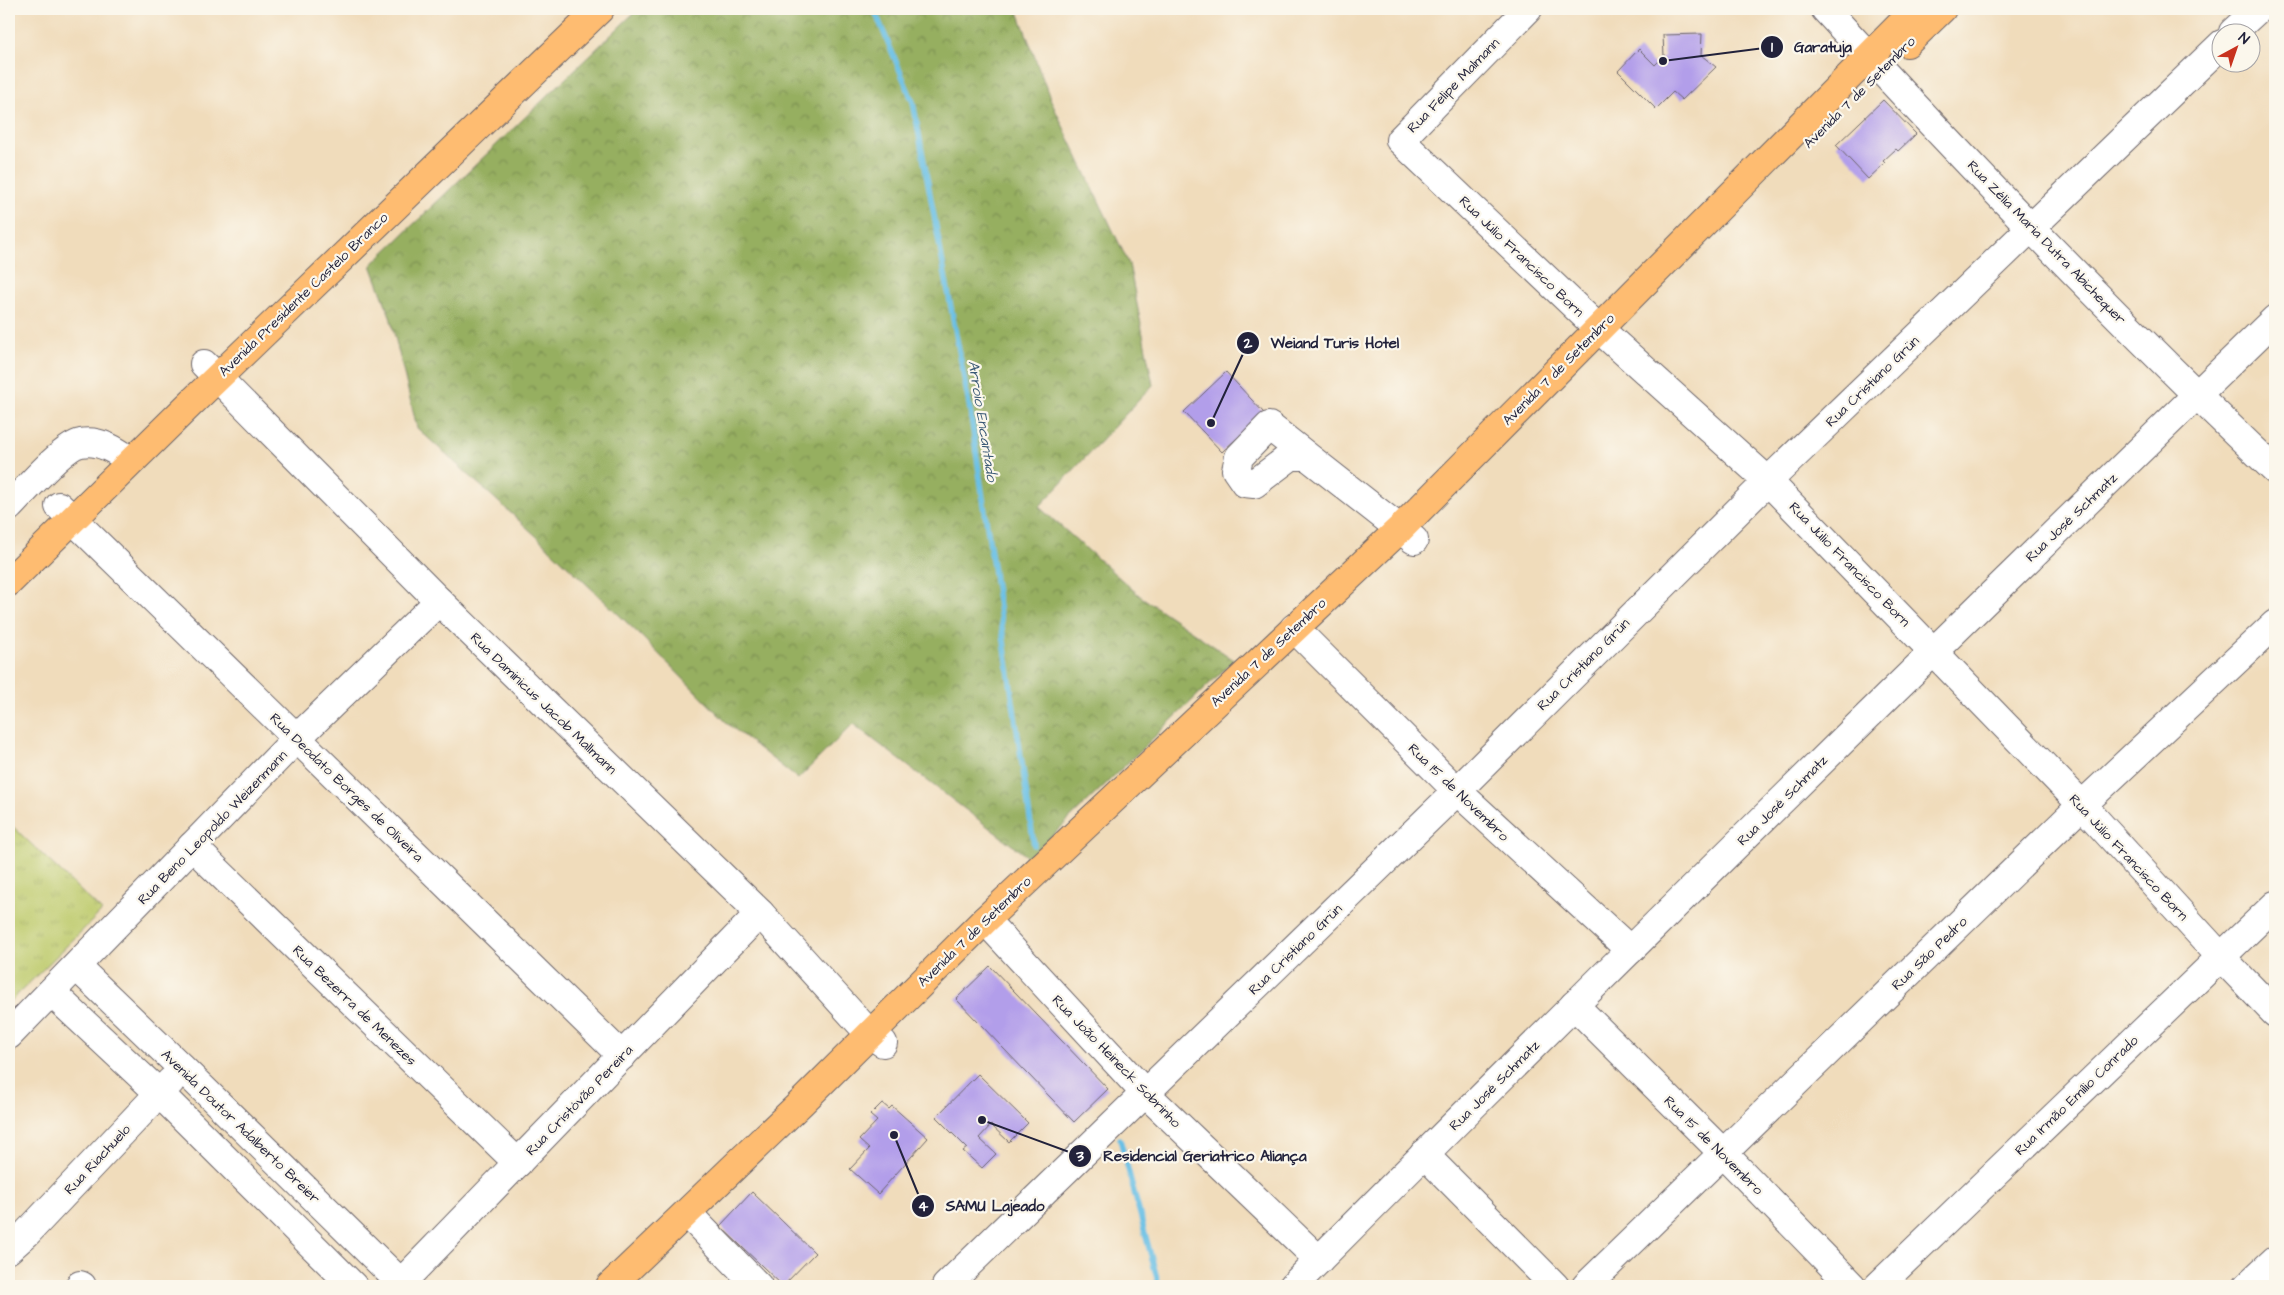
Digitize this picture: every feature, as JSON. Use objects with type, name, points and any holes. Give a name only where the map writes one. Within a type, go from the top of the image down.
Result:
[{"type":"main road","name":"Avenida Presidente Castelo Branco","points":[[9,559],[66,512],[573,9]]},
{"type":"main road","name":"Avenida Presidente Castelo Branco","points":[[210,371],[600,9]]},
{"type":"main road","name":"Avenida 7 de Setembro","points":[[1875,63],[1916,9]]},
{"type":"main road","name":"Avenida 7 de Setembro","points":[[638,1286],[693,1220],[876,1038],[991,926],[1407,534],[1875,63],[1942,9]]},
{"type":"main road","name":"Avenida Presidente Castelo Branco","points":[[9,582],[66,512]]},
{"type":"main road","name":"Avenida 7 de Setembro","points":[[610,1286],[693,1220]]},
{"type":"street","name":"Rua Felipe Malmann","points":[[1400,140],[1528,9]]},
{"type":"street","name":"Rua Zélia Maria Dutra Abichequer","points":[[1825,9],[2032,228],[2196,395],[2275,470]]},
{"type":"street","points":[[2244,22],[2258,9]]},
{"type":"street","name":"Rua Cristiano Grün","points":[[946,1286],[1457,791],[1768,480],[2212,54]]},
{"type":"street","name":"Rua Júlio Francisco Born","points":[[1400,140],[1605,334],[1768,480],[2082,805],[2220,957],[2275,1013]]},
{"type":"street","name":"Rua José Schmatz","points":[[1293,1286],[1574,1005],[1934,650],[2275,319]]},
{"type":"street","name":"Rua Daminicus Jacob Mallmann","points":[[210,371],[439,600],[760,913],[876,1038]]},
{"type":"street","points":[[9,507],[60,456],[80,442],[94,442],[123,456]]},
{"type":"street","points":[[1307,456],[1407,534]]},
{"type":"street","name":"Rua Deodato Borges de Oliveira","points":[[66,512],[622,1056]]},
{"type":"street","name":"Rua Beno Leopoldo Weizenmann","points":[[9,1035],[298,738],[439,600]]},
{"type":"street","name":"Rua São Pedro","points":[[1586,1286],[2082,805],[2275,624]]},
{"type":"street","name":"Rua 15 de Novembro","points":[[1300,635],[1457,791],[1630,950]]},
{"type":"street","name":"Rua Bezerra de Menezes","points":[[192,846],[518,1163]]},
{"type":"street","name":"Rua Irmão Emílio Conrado","points":[[1878,1286],[2275,904]]},
{"type":"street","name":"Rua Cristóvão Pereira","points":[[401,1285],[760,913]]},
{"type":"street","name":"Rua João Heineck Sobrinho","points":[[991,926],[1146,1093],[1319,1260]]},
{"type":"street","name":"Avenida Doutor Adalberto Breier","points":[[76,967],[183,1068],[401,1285]]},
{"type":"street","points":[[51,992],[159,1093],[353,1286]]},
{"type":"street","name":"Rua 15 de Novembro","points":[[1574,1005],[1723,1153],[1852,1286]]},
{"type":"street","name":"Rua Riachuelo","points":[[9,1249],[183,1068]]},
{"type":"street","points":[[1424,1154],[1554,1286]]},
{"type":"street","points":[[693,1220],[758,1286]]},
{"type":"street","points":[[2247,1286],[2275,1260]]},
{"type":"green space","points":[[638,9],[1017,9],[1051,101],[1129,264],[1153,385],[1039,507],[1140,596],[1234,660],[1029,858],[853,724],[798,779],[728,724],[639,634],[535,535],[417,428],[390,316],[371,265]]},
{"type":"green space","points":[[9,823],[102,911],[9,1003]]},
{"type":"building","points":[[1702,34],[1701,55],[1716,67],[1682,100],[1673,92],[1656,109],[1618,71],[1639,49],[1655,65],[1664,56],[1663,35]]},
{"type":"building","points":[[1883,100],[1916,134],[1898,151],[1896,149],[1883,161],[1885,163],[1868,179],[1836,145]]},
{"type":"building","points":[[1226,372],[1264,413],[1222,452],[1184,412]]},
{"type":"building","points":[[990,966],[1108,1089],[1074,1122],[956,999]]},
{"type":"building","points":[[978,1074],[1028,1123],[1009,1142],[991,1125],[979,1138],[996,1154],[982,1168],[963,1151],[967,1148],[936,1117]]},
{"type":"building","points":[[882,1103],[889,1109],[892,1106],[928,1138],[878,1194],[850,1169],[869,1149],[859,1140],[877,1121],[870,1115]]},
{"type":"building","points":[[752,1192],[815,1253],[783,1286],[720,1226]]},
{"type":"waterway","name":"Arroio Encantado","points":[[874,9],[913,102],[970,410],[1034,845]]},
{"type":"waterway","points":[[1120,1139],[1159,1286]]},
{"type":"place","name":"Garatuja","points":[[1663,61]]},
{"type":"place","name":"Weiand Turis Hotel","points":[[1211,423]]},
{"type":"place","name":"Residencial Geriatrico Aliança","points":[[982,1120]]},
{"type":"place","name":"SAMU Lajeado","points":[[894,1135]]}]
